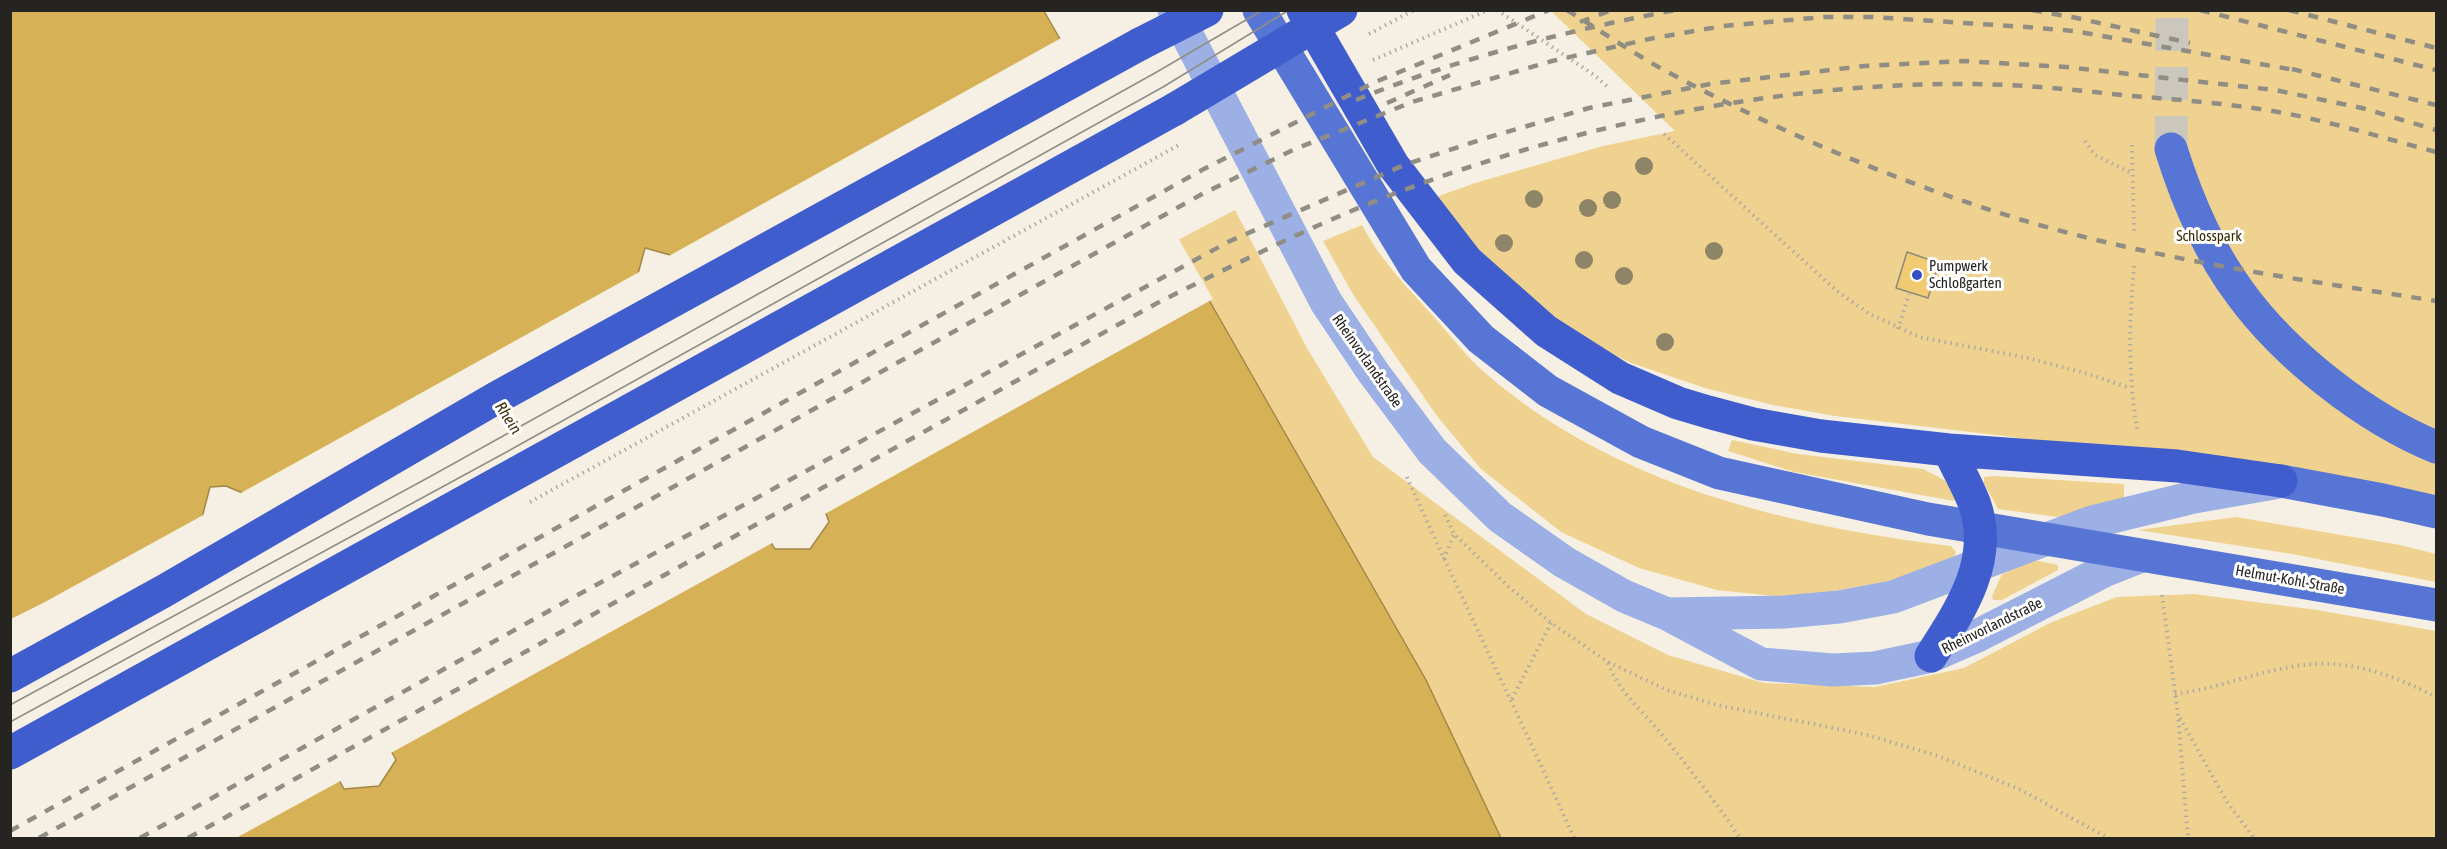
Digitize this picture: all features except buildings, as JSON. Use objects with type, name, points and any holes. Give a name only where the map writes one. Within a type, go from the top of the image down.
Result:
[{"type":"highway","points":[[1140,44],[1188,10]]},
{"type":"highway","points":[[10,676],[164,591],[495,399],[1140,44],[1207,10]]},
{"type":"highway","points":[[1303,10],[1392,165],[1467,261],[1546,331],[1620,378],[1678,403],[1708,412],[1753,424],[1821,436],[1949,450],[2177,466],[2281,481]]},
{"type":"highway","points":[[10,753],[1175,109],[1341,10]]},
{"type":"highway","points":[[1931,656],[1971,587],[1977,567],[1979,528],[1975,505],[1949,450]]},
{"type":"main road","name":"Helmut-Kohl-Straße","points":[[1259,10],[1416,269],[1480,339],[1548,391],[1641,442],[1719,473],[1979,528],[2436,605]]},
{"type":"main road","points":[[2171,149],[2186,194],[2210,243],[2240,293],[2272,332],[2342,392],[2389,423],[2436,447]]},
{"type":"main road","points":[[2281,481],[2436,512]]},
{"type":"street","name":"Rheinvorlandstraße","points":[[1174,10],[1326,302],[1373,372],[1432,451],[1500,517],[1564,562],[1624,596],[1667,614],[1761,664],[1844,670],[1875,668],[1931,656],[1977,636],[2104,571],[2142,556]]},
{"type":"street","name":"Rheinvorlandstraße","points":[[1667,614],[1784,612],[1839,607],[1893,597],[2092,522],[2137,510],[2281,481]]},
{"type":"path","points":[[1367,35],[1414,10]]},
{"type":"path","points":[[1377,59],[1488,10]]},
{"type":"path","points":[[1497,10],[1594,75],[1609,88]]},
{"type":"path","points":[[1664,134],[1837,291],[1868,313],[1898,329],[1947,344],[2028,358],[2130,388]]},
{"type":"path","points":[[2085,141],[2095,155],[2131,173]]},
{"type":"path","points":[[530,502],[1181,144]]},
{"type":"path","points":[[2132,145],[2134,231]]},
{"type":"path","points":[[2134,266],[2129,319],[2130,388],[2137,431]]},
{"type":"path","points":[[1898,329],[1909,294]]},
{"type":"path","points":[[1402,468],[1512,700],[1574,838]]},
{"type":"path","points":[[1444,560],[1454,534]]},
{"type":"path","points":[[2162,595],[2178,715],[2188,838]]},
{"type":"path","points":[[1512,700],[1551,623]]},
{"type":"path","points":[[1608,663],[1613,676],[1623,690],[1658,730],[1740,838]]},
{"type":"path","points":[[2175,694],[2205,690],[2285,668],[2315,664],[2355,665],[2408,682],[2436,697]]},
{"type":"path","points":[[2178,715],[2227,802],[2254,838]]},
{"type":"green space","name":"Schlosspark","points":[[1551,11],[2436,11],[2436,495],[2005,436],[1835,416],[1773,405],[1705,388],[1631,363],[1588,342],[1543,315],[1428,200],[1475,183],[1603,146],[1675,131]]},
{"type":"green space","points":[[1235,210],[1307,348],[1373,457],[1586,614],[1668,655],[1764,683],[1875,687],[1964,668],[2052,622],[2117,597],[2194,594],[2317,610],[2436,631],[2436,838],[1501,838],[1426,680],[1176,241]]},
{"type":"green space","points":[[1362,225],[1377,250],[1395,273],[1476,365],[1533,410],[1587,443],[1644,471],[1764,512],[1826,526],[1951,546],[1956,552],[1951,563],[1897,580],[1793,598],[1717,590],[1639,568],[1561,532],[1481,469],[1437,416],[1354,296],[1323,241]]},
{"type":"green space","points":[[1732,440],[1798,454],[1923,469],[1944,480],[1955,491],[1956,498],[1954,501],[1794,472],[1728,451]]},
{"type":"green space","points":[[1984,477],[2124,484],[2124,503],[2058,517],[1998,509],[1984,483]]},
{"type":"green space","points":[[2236,517],[2400,545],[2436,554],[2436,582],[2292,554],[2138,530]]},
{"type":"green space","points":[[2034,560],[2058,565],[2058,570],[2002,600],[1993,600],[1992,596],[2002,574]]},
{"type":"water","name":"Rhein","points":[[10,11],[1044,11],[1426,680],[1501,838],[11,838]],"holes":[[[645,248],[688,260],[825,511],[829,522],[810,549],[775,549],[756,519],[633,292]],[[226,486],[252,497],[396,760],[379,786],[344,789],[200,525],[210,487]]]},
{"type":"pier","points":[[1063,37],[1213,299],[823,515],[686,262],[667,257]]},
{"type":"pier","points":[[641,271],[636,292],[758,518],[774,542],[389,754],[250,499],[239,494]]},
{"type":"pier","points":[[207,513],[203,524],[344,779],[236,838],[11,838],[11,619]]},
{"type":"tunnel","points":[[2171,149],[2172,10]]},
{"type":"tram line","points":[[10,705],[433,475],[1155,73],[1263,10]]},
{"type":"tram line","points":[[10,722],[501,455],[1163,87],[1289,10]]},
{"type":"railway","points":[[10,831],[1202,170],[1373,83],[1549,10]]},
{"type":"railway","points":[[1567,10],[1626,48],[1705,92],[1838,154],[1975,205],[2073,234],[2176,257],[2436,301]]},
{"type":"railway","points":[[1580,22],[1612,10]]},
{"type":"railway","points":[[1356,100],[1393,85],[1513,47],[1596,26],[1676,10]]},
{"type":"railway","points":[[2032,10],[2190,43]]},
{"type":"railway","points":[[2200,10],[2436,70]]},
{"type":"railway","points":[[2289,10],[2436,48]]},
{"type":"railway","points":[[39,838],[1204,193],[1293,150],[1412,102],[1552,61],[1649,39],[1723,26],[1824,17],[1873,17],[2074,31],[2300,71]]},
{"type":"railway","points":[[140,838],[574,597],[1230,241],[1404,165],[1486,138],[1589,108],[1710,84],[1864,66],[1964,61],[2066,67],[2275,90],[2362,108],[2436,130]]},
{"type":"railway","points":[[2292,69],[2436,105]]},
{"type":"railway","points":[[1387,103],[1450,75]]},
{"type":"railway","points":[[188,838],[1161,301],[1336,218],[1463,169],[1604,129],[1749,100],[1822,91],[1966,84],[2048,88],[2250,108],[2326,122],[2436,152]]},
{"type":"place","name":"Pumpwerk Schloßgarten","points":[[1917,275]]}]
